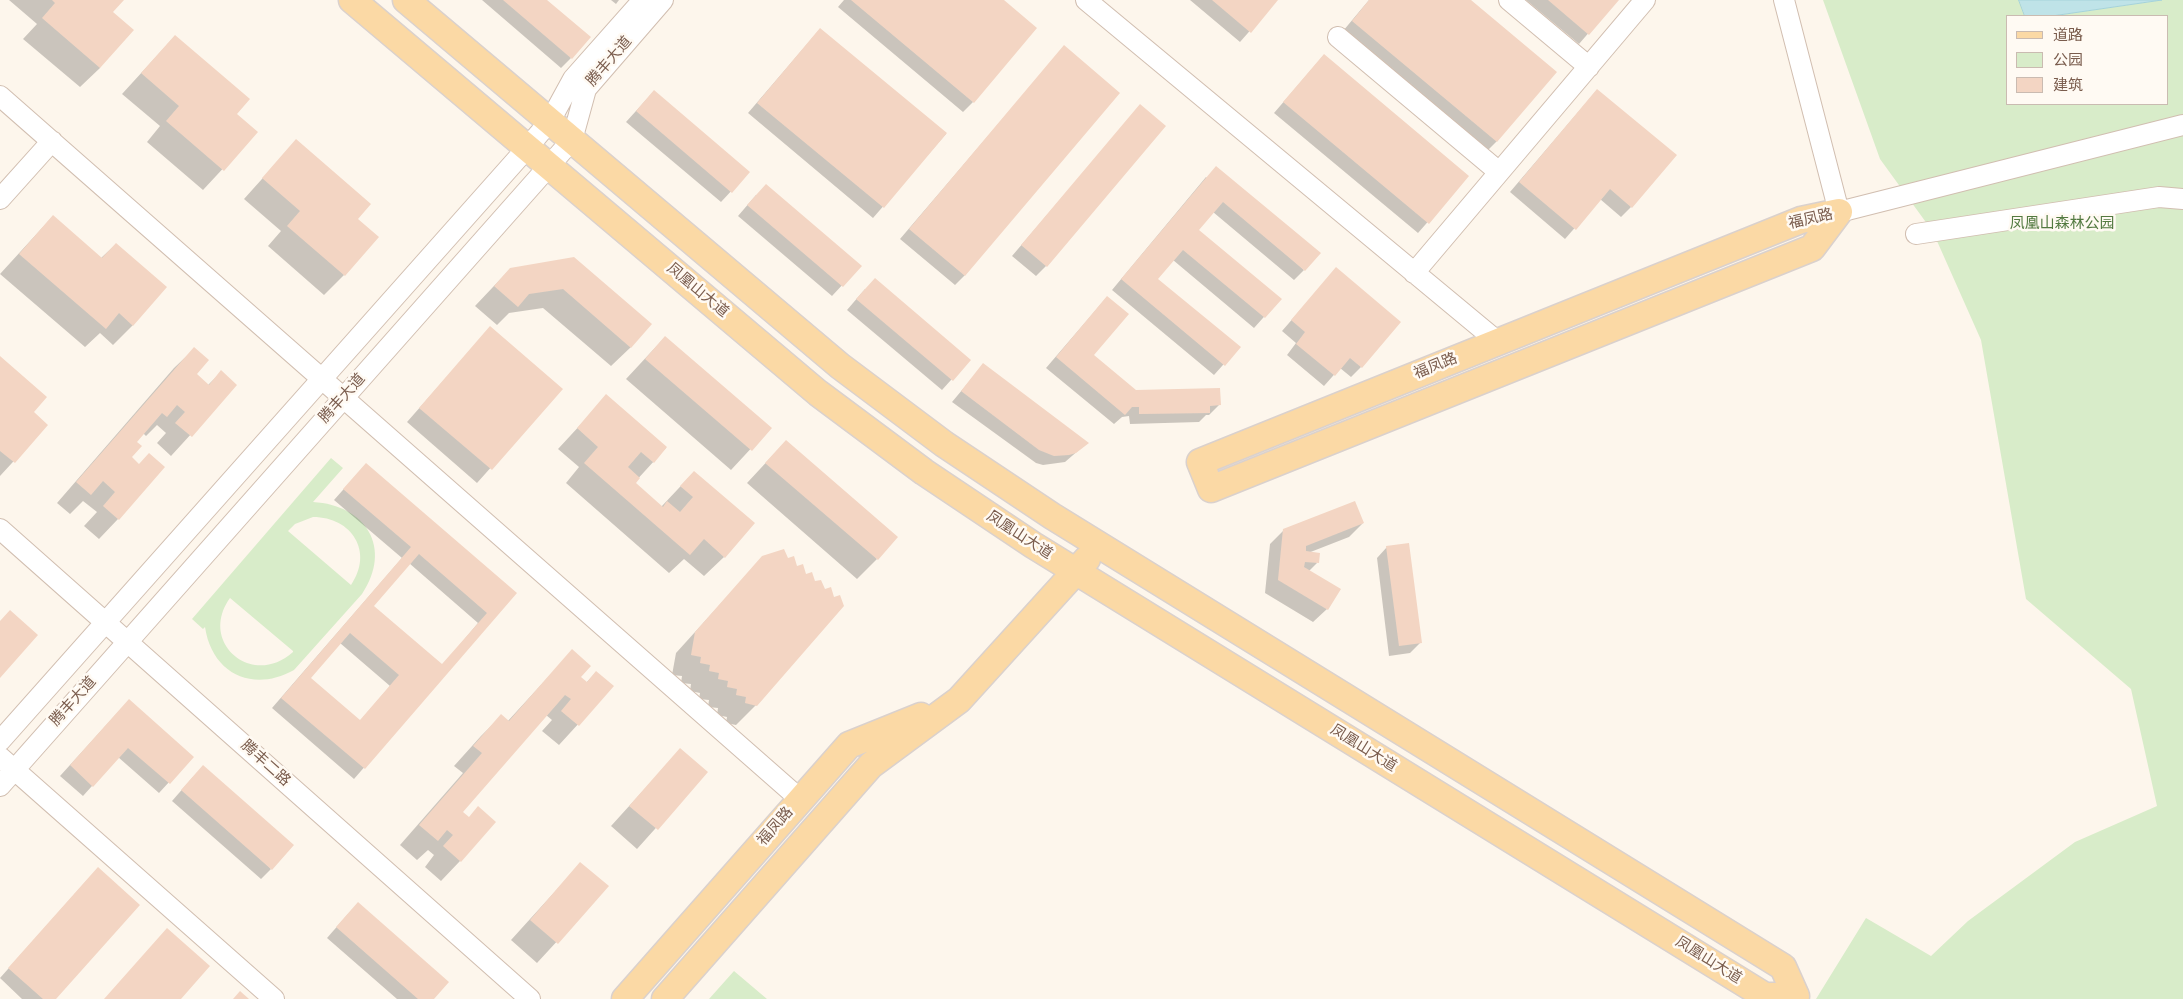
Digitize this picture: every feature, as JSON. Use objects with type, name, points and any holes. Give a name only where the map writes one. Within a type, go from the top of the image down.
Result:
[{"type":"main road","name":"凤凰山大道","points":[[352,0],[818,393],[932,477],[1076,572],[1764,996],[1795,997],[1783,967],[1099,546],[944,444],[848,372],[406,0]]},
{"type":"main road","name":"福凤路","points":[[1839,212],[1812,248],[1211,489],[1200,462],[1801,220],[1839,212]]},
{"type":"main road","name":"福凤路","points":[[665,999],[871,765],[959,700],[1099,546]]},
{"type":"main road","name":"福凤路","points":[[625,999],[849,745],[959,700]]},
{"type":"street","name":"腾丰大道","points":[[0,741],[527,148],[550,121],[573,79],[643,0]]},
{"type":"street","name":"腾丰大道","points":[[0,786],[7,763],[128,642],[572,140],[586,89],[663,0]]},
{"type":"street","points":[[1086,0],[1498,342]]},
{"type":"street","points":[[1509,0],[1589,67]]},
{"type":"street","points":[[1414,273],[1645,0]]},
{"type":"street","points":[[1784,0],[1839,212],[2183,125]]},
{"type":"street","points":[[1338,37],[1499,172]]},
{"type":"street","points":[[0,96],[801,800]]},
{"type":"street","points":[[0,199],[52,141]]},
{"type":"street","points":[[1916,234],[2159,197],[2183,199]]},
{"type":"street","name":"腾丰二路","points":[[0,529],[530,999]]},
{"type":"street","points":[[7,763],[274,999]]},
{"type":"green space","name":"凤凰山森林公园","points":[[1823,0],[2019,0],[2025,15],[2006,15],[2006,105],[2168,105],[2168,15],[2059,15],[2162,0],[2183,0],[2183,999],[1816,999],[1866,918],[1931,956],[1968,921],[2075,842],[2157,806],[2131,689],[2026,599],[1981,340],[1933,232],[1880,159]]},
{"type":"green space","points":[[331,458],[343,468],[313,502],[332,505],[347,511],[360,520],[369,532],[374,545],[375,561],[371,577],[362,594],[294,670],[279,677],[264,680],[250,679],[237,675],[225,667],[216,657],[209,643],[205,627],[203,629],[192,619]],"holes":[[[313,517],[339,523],[355,539],[359,549],[360,560],[358,573],[351,585],[288,531],[295,524]],[[230,598],[293,651],[293,652],[277,662],[261,665],[247,663],[234,655],[225,644],[221,630],[222,614]]]},
{"type":"green space","points":[[734,971],[767,999],[709,999]]},
{"type":"water","points":[[2019,0],[2162,0],[2059,15],[2025,15]]},
{"type":"building","points":[[52,0],[124,0],[113,12],[134,30],[100,68],[42,18],[55,3]]},
{"type":"building","points":[[503,0],[547,0],[591,37],[572,59]]},
{"type":"building","points":[[851,0],[1004,0],[1037,28],[974,103]]},
{"type":"building","points":[[1212,0],[1278,0],[1251,33]]},
{"type":"building","points":[[1369,0],[1471,0],[1557,72],[1497,142],[1352,21]]},
{"type":"building","points":[[1548,0],[1619,0],[1589,35]]},
{"type":"building","points":[[820,28],[947,133],[884,208],[757,103]]},
{"type":"building","points":[[175,35],[250,99],[237,114],[258,132],[224,171],[166,121],[179,106],[141,73]]},
{"type":"building","points":[[1064,45],[1120,93],[965,276],[909,229]]},
{"type":"building","points":[[1324,54],[1469,176],[1429,224],[1283,102]]},
{"type":"building","points":[[1597,89],[1677,155],[1632,208],[1610,189],[1576,230],[1519,182]]},
{"type":"building","points":[[654,90],[750,172],[732,193],[636,111]]},
{"type":"building","points":[[1140,104],[1166,126],[1047,267],[1021,245]]},
{"type":"building","points":[[296,139],[371,204],[358,219],[379,237],[345,276],[287,226],[300,211],[262,178]]},
{"type":"building","points":[[1216,166],[1321,253],[1305,271],[1223,202],[1199,230],[1282,299],[1265,318],[1183,250],[1158,279],[1241,347],[1225,366],[1121,279]]},
{"type":"building","points":[[766,184],[862,266],[843,287],[747,205]]},
{"type":"building","points":[[53,215],[102,258],[116,243],[167,287],[133,326],[119,313],[106,329],[19,254]]},
{"type":"building","points":[[574,257],[652,324],[631,348],[563,289],[529,294],[518,307],[494,286],[510,268]]},
{"type":"building","points":[[1336,267],[1401,322],[1362,368],[1350,358],[1335,376],[1296,344],[1305,332],[1291,320]]},
{"type":"building","points":[[875,278],[971,360],[953,381],[856,299]]},
{"type":"building","points":[[1107,296],[1129,314],[1094,355],[1136,390],[1220,388],[1221,405],[1210,406],[1210,413],[1139,414],[1139,407],[1132,407],[1125,415],[1056,357]]},
{"type":"building","points":[[490,326],[563,389],[492,470],[419,408]]},
{"type":"building","points":[[665,336],[772,428],[752,451],[645,359]]},
{"type":"building","points":[[194,347],[209,360],[197,374],[209,385],[221,370],[237,385],[192,437],[175,423],[185,412],[177,405],[167,417],[162,413],[137,442],[142,446],[132,457],[139,464],[149,453],[165,467],[119,520],[103,506],[115,492],[103,481],[91,495],[76,482]]},
{"type":"building","points":[[0,356],[47,397],[34,412],[48,425],[15,463],[0,451]]},
{"type":"building","points":[[983,363],[1089,443],[1076,453],[1069,455],[1054,456],[1039,450],[961,391]]},
{"type":"building","points":[[606,394],[667,447],[654,463],[641,452],[628,467],[640,478],[636,483],[663,507],[667,501],[680,512],[693,497],[680,486],[694,471],[755,523],[725,558],[704,539],[690,555],[584,463],[598,447],[577,428]]},
{"type":"building","points":[[786,440],[898,537],[878,560],[765,463]]},
{"type":"building","points":[[366,463],[517,593],[365,769],[281,698],[411,547],[343,489]],"holes":[[[419,554],[487,613],[442,664],[374,606]],[[350,633],[399,675],[360,720],[311,678]]]},
{"type":"building","points":[[1355,501],[1364,523],[1306,546],[1306,551],[1320,553],[1319,563],[1305,562],[1304,567],[1341,589],[1328,610],[1278,580],[1283,529]]},
{"type":"building","points":[[1409,543],[1422,643],[1399,646],[1386,546]]},
{"type":"building","points":[[784,549],[788,558],[794,556],[797,566],[803,564],[806,574],[812,572],[815,581],[821,580],[825,589],[831,587],[834,597],[840,595],[844,606],[757,706],[745,703],[746,697],[736,695],[737,689],[727,687],[728,681],[718,679],[719,673],[709,671],[710,665],[700,663],[701,657],[691,655],[695,632],[762,556]]},
{"type":"building","points":[[10,610],[38,635],[0,678],[0,621]]},
{"type":"building","points":[[572,649],[591,666],[581,677],[587,682],[596,671],[614,686],[579,726],[561,711],[571,699],[565,695],[463,812],[469,817],[478,806],[496,822],[461,862],[443,846],[453,835],[447,830],[438,841],[419,825],[482,753],[473,746],[501,714],[509,721]]},
{"type":"building","points":[[129,699],[194,757],[170,784],[128,748],[93,787],[70,765]]},
{"type":"building","points":[[680,748],[708,772],[658,830],[629,806]]},
{"type":"building","points":[[203,765],[294,845],[272,870],[181,790]]},
{"type":"building","points":[[580,862],[609,886],[558,944],[530,920]]},
{"type":"building","points":[[98,867],[140,905],[56,999],[43,999],[8,968]]},
{"type":"building","points":[[358,902],[449,982],[434,999],[418,999],[336,927]]},
{"type":"building","points":[[167,928],[210,966],[181,999],[104,999]]},
{"type":"building","points":[[240,991],[249,999],[233,999]]}]
